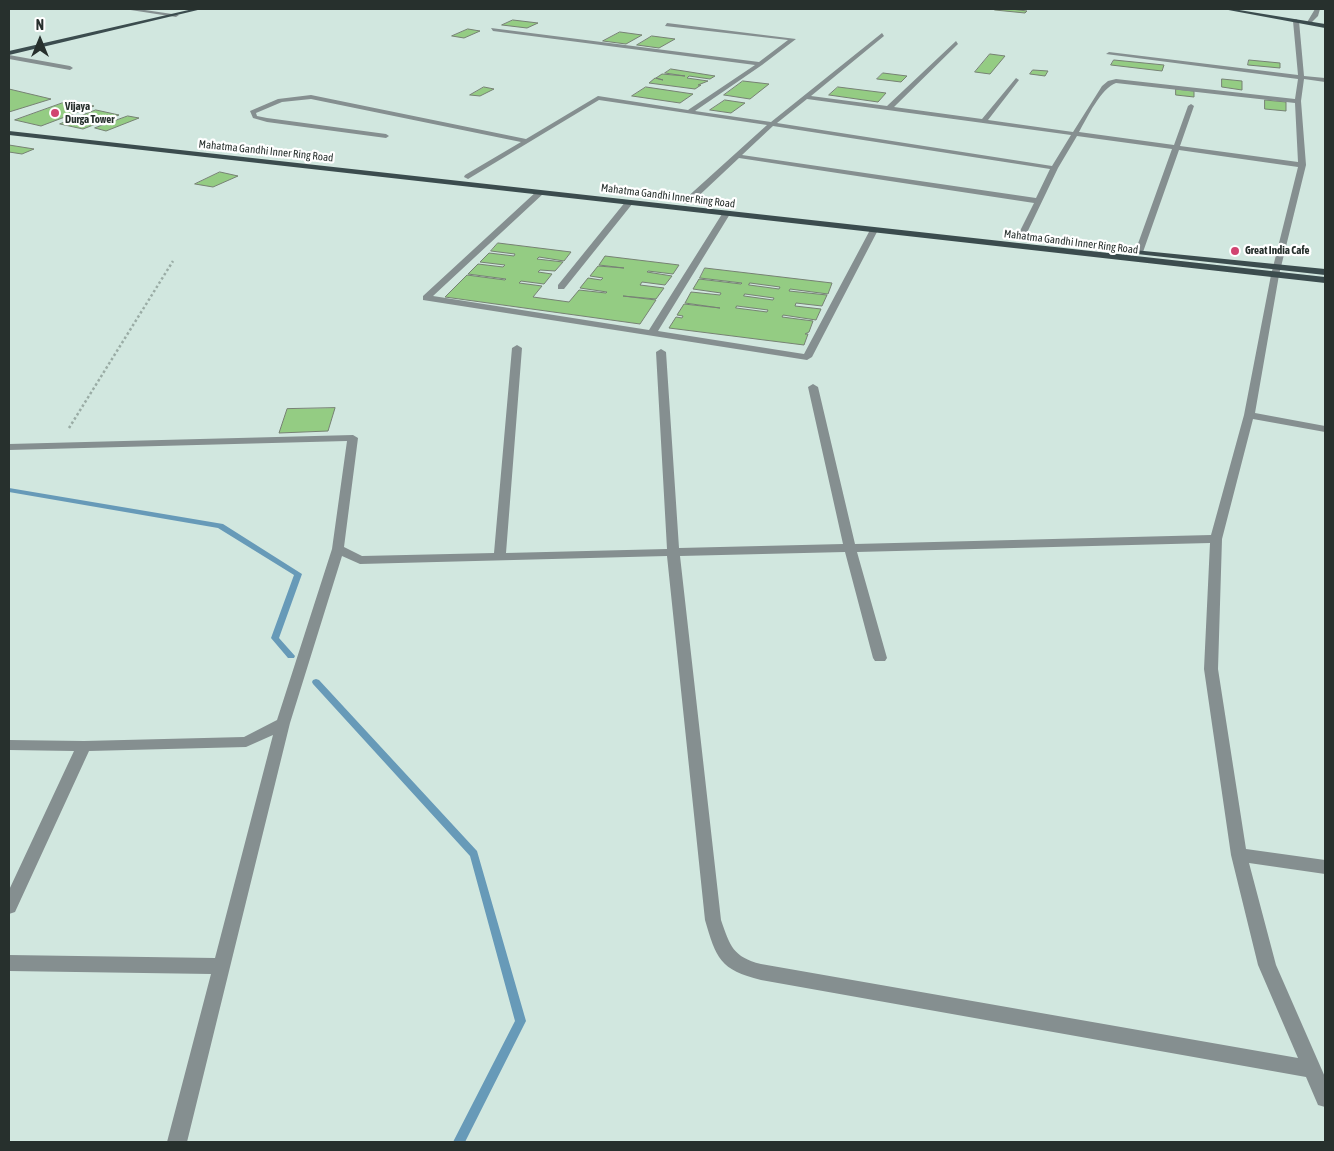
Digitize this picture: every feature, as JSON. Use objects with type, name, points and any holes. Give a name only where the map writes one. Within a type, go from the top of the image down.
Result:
[{"type":"main road","points":[[9,53],[199,9]]},
{"type":"main road","points":[[1225,9],[1244,10],[1325,26]]},
{"type":"main road","name":"Mahatma Gandhi Inner Ring Road","points":[[9,126],[1139,252],[1277,271],[1325,280]]},
{"type":"main road","name":"Mahatma Gandhi Inner Ring Road","points":[[9,133],[874,230],[1277,271],[1325,272]]},
{"type":"street","points":[[127,9],[176,15]]},
{"type":"street","points":[[1308,23],[1317,16],[1317,9]]},
{"type":"street","points":[[1296,21],[1300,76],[1298,101],[1302,165],[1277,271],[1249,415],[1216,539],[1211,669],[1239,855],[1267,964],[1325,1098]]},
{"type":"street","points":[[668,24],[794,39],[689,112]]},
{"type":"street","points":[[493,30],[760,64]]},
{"type":"street","points":[[688,202],[772,124],[882,34]]},
{"type":"street","points":[[888,109],[956,43]]},
{"type":"street","points":[[1109,54],[1325,80]]},
{"type":"street","points":[[9,57],[70,68]]},
{"type":"street","points":[[982,122],[1016,80]]},
{"type":"street","points":[[1020,239],[1054,168],[1107,82],[1128,81],[1298,101]]},
{"type":"street","points":[[386,136],[267,120],[255,117],[252,112],[276,100],[294,96],[311,97],[528,141]]},
{"type":"street","points":[[805,97],[1302,165]]},
{"type":"street","points":[[468,177],[598,98],[1054,168]]},
{"type":"street","points":[[1139,252],[1191,106]]},
{"type":"street","points":[[736,156],[1038,202]]},
{"type":"street","points":[[540,192],[426,298],[807,356],[874,230]]},
{"type":"street","points":[[561,287],[629,203]]},
{"type":"street","points":[[652,333],[726,214]]},
{"type":"street","points":[[500,556],[517,348]]},
{"type":"street","points":[[661,352],[673,552],[712,920],[720,942],[730,961],[744,969],[1312,1068]]},
{"type":"street","points":[[813,388],[850,548],[880,658]]},
{"type":"street","points":[[1249,415],[1325,429]]},
{"type":"street","points":[[9,448],[353,438],[338,549],[283,723],[177,1142]]},
{"type":"street","points":[[338,549],[360,560],[1216,539]]},
{"type":"street","points":[[9,746],[246,742],[283,723]]},
{"type":"street","points":[[9,907],[84,746]]},
{"type":"street","points":[[1239,855],[1325,867]]},
{"type":"street","points":[[9,963],[222,966]]},
{"type":"path","points":[[58,446],[173,261]]},
{"type":"building","points":[[995,10],[1027,11],[1025,13]]},
{"type":"building","points":[[513,20],[538,23],[527,28],[502,25]]},
{"type":"building","points":[[468,29],[480,31],[464,38],[452,36]]},
{"type":"building","points":[[620,32],[642,35],[626,44],[603,41]]},
{"type":"building","points":[[652,36],[675,39],[659,48],[637,45]]},
{"type":"building","points":[[990,54],[1005,56],[990,74],[975,72]]},
{"type":"building","points":[[1114,60],[1164,65],[1162,71],[1111,65]]},
{"type":"building","points":[[1249,60],[1280,63],[1280,68],[1248,65]]},
{"type":"building","points":[[671,69],[715,76],[710,79],[689,76],[687,78],[708,81],[698,85],[701,85],[695,89],[649,83],[655,78],[663,80],[656,78],[662,74],[685,76],[665,73]]},
{"type":"building","points":[[1033,70],[1048,71],[1045,76],[1030,74]]},
{"type":"building","points":[[883,73],[907,76],[901,82],[877,79]]},
{"type":"building","points":[[1222,79],[1242,81],[1242,90],[1222,87]]},
{"type":"building","points":[[743,81],[769,84],[750,99],[724,95]]},
{"type":"building","points":[[484,87],[494,89],[480,96],[470,95]]},
{"type":"building","points":[[646,87],[693,94],[680,103],[632,96]]},
{"type":"building","points":[[838,87],[886,93],[878,102],[829,95]]},
{"type":"building","points":[[9,89],[51,99],[9,112]]},
{"type":"building","points":[[1176,89],[1194,91],[1194,97],[1176,95]]},
{"type":"building","points":[[725,100],[745,103],[731,113],[710,110]]},
{"type":"building","points":[[1265,100],[1286,102],[1286,111],[1265,109]]},
{"type":"building","name":"Vijaya Durga Tower","points":[[68,101],[94,106],[41,126],[15,120]]},
{"type":"building","points":[[96,110],[119,115],[83,129],[60,124]]},
{"type":"building","points":[[128,116],[139,118],[106,131],[95,128]]},
{"type":"building","points":[[9,145],[34,149],[22,154],[9,152]]},
{"type":"building","points":[[220,172],[238,176],[213,187],[195,184]]},
{"type":"building","points":[[498,243],[571,252],[564,261],[539,257],[537,259],[563,262],[555,271],[540,270],[538,272],[552,274],[544,284],[521,281],[519,283],[542,286],[533,297],[569,302],[579,290],[607,292],[580,288],[588,278],[601,280],[603,278],[590,276],[598,266],[624,268],[599,265],[605,256],[679,265],[673,274],[647,272],[672,276],[665,285],[642,282],[640,285],[664,288],[656,299],[623,296],[656,300],[640,324],[445,297],[467,275],[506,279],[468,274],[478,264],[503,267],[505,265],[480,262],[489,253],[514,256],[515,254],[491,251]]},
{"type":"building","points":[[705,268],[832,283],[828,294],[790,289],[789,291],[827,295],[822,306],[796,303],[795,306],[821,309],[816,320],[783,315],[782,317],[813,321],[809,332],[805,334],[808,334],[804,345],[669,328],[676,317],[682,318],[683,316],[677,315],[684,304],[720,308],[685,303],[691,292],[720,295],[721,293],[693,289],[699,279],[742,283],[700,278]],"holes":[[[750,283],[780,287],[779,289],[749,285]],[[745,294],[774,298],[773,300],[744,296]],[[737,306],[768,310],[767,312],[736,308]]]},
{"type":"building","points":[[335,408],[328,431],[279,433],[287,409]]},
{"type":"waterway","points":[[9,490],[220,526],[298,574],[275,638],[291,656]]},
{"type":"waterway","points":[[316,682],[474,854],[521,1021],[459,1142]]},
{"type":"place","name":"Vijaya Durga Tower","points":[[55,113]]},
{"type":"place","name":"Great India Cafe","points":[[1235,251]]}]
